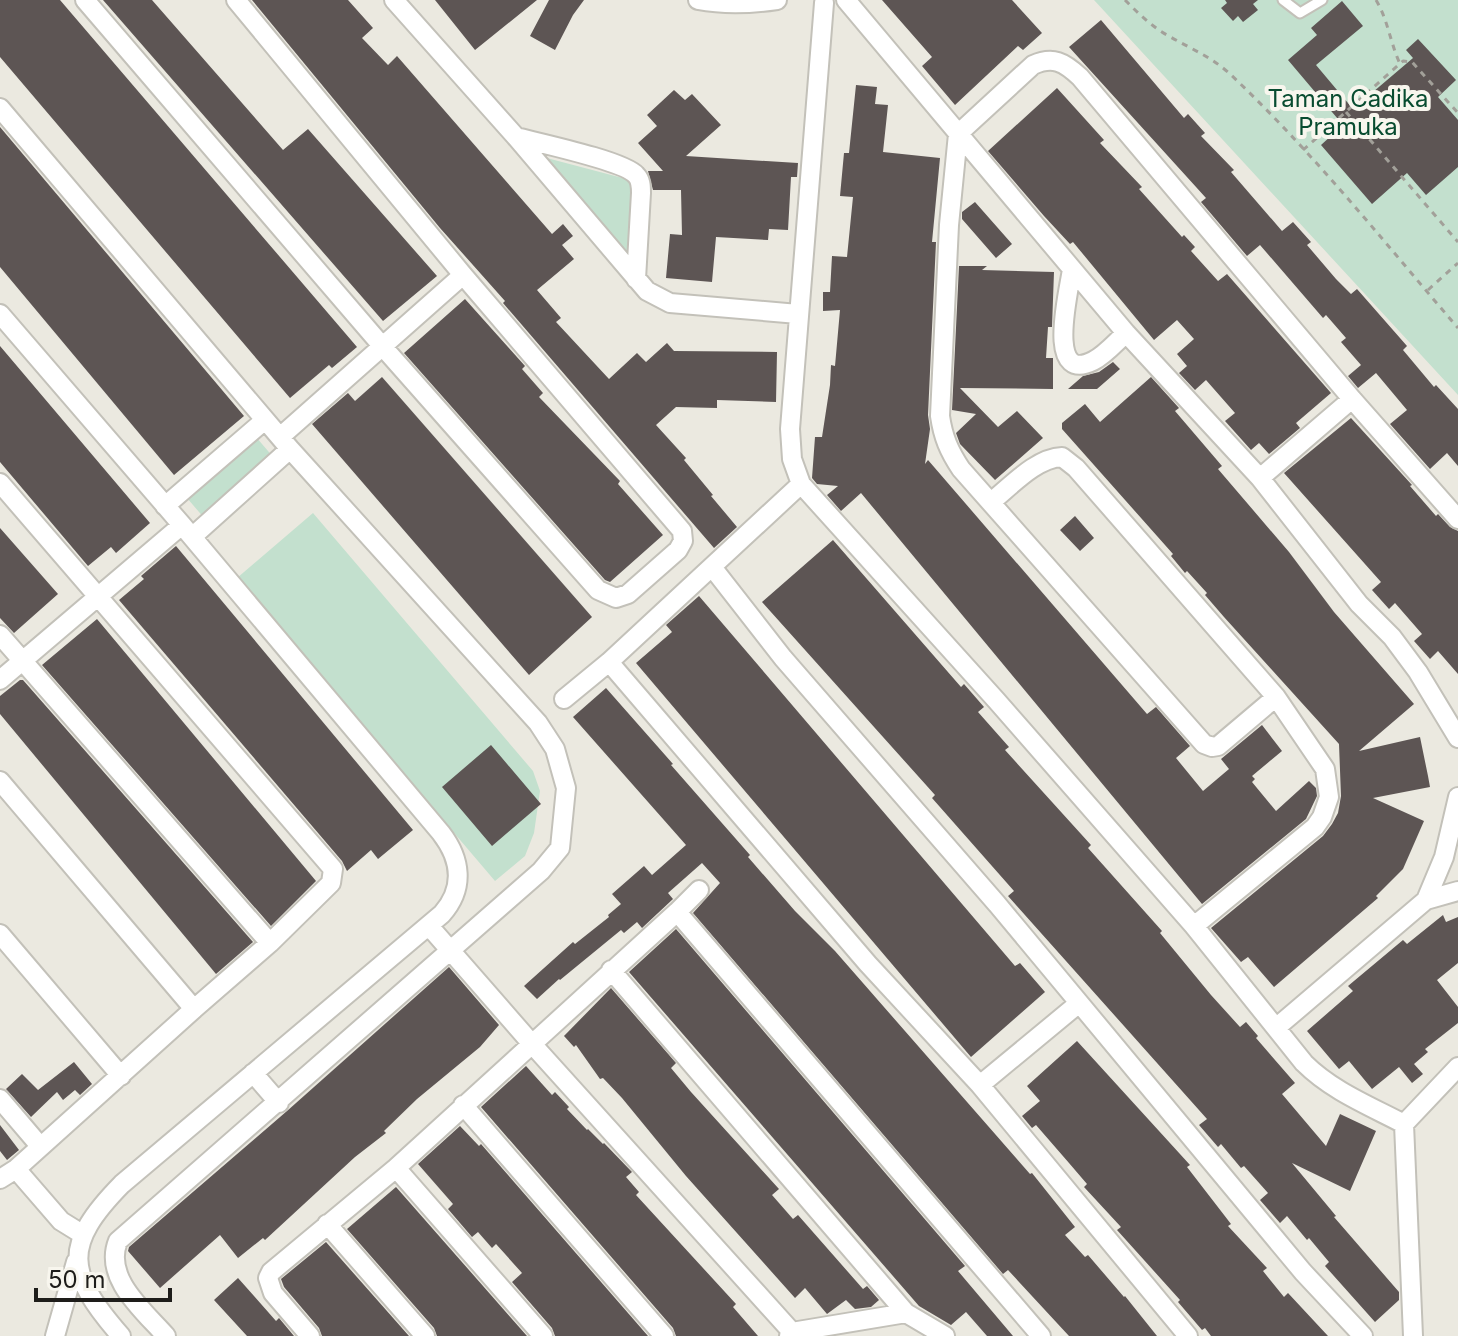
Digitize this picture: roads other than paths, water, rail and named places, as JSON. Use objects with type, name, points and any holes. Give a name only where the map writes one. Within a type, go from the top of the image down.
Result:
[{"type":"street","points":[[85,0],[383,347],[598,590],[608,597],[628,594],[678,550],[683,541],[682,531],[463,275],[236,0]]},
{"type":"street","points":[[394,0],[647,291],[670,303],[798,314]]},
{"type":"street","points":[[698,0],[744,4],[777,0]]},
{"type":"street","points":[[846,0],[1126,333],[1260,478],[1359,604],[1401,649],[1458,736]]},
{"type":"street","points":[[827,1],[790,429],[792,459],[801,484],[1194,926],[1317,1076],[1404,1124]]},
{"type":"street","points":[[1276,697],[1218,746],[1204,744],[961,469],[948,450],[940,416],[949,225],[958,134],[1033,65],[1045,60],[1059,61],[1068,66],[1458,519]]},
{"type":"street","points":[[0,108],[285,443],[538,723],[555,749],[566,788],[560,848],[541,871],[279,1103],[131,1228],[116,1245],[116,1269],[124,1286],[166,1336]]},
{"type":"street","points":[[516,137],[619,166],[636,175],[641,183],[636,279]]},
{"type":"street","points":[[1072,269],[1062,336],[1064,354],[1079,364],[1088,363],[1126,333]]},
{"type":"street","points":[[0,680],[97,598],[187,531],[463,275]]},
{"type":"street","points":[[0,314],[451,846],[457,862],[457,892],[450,905],[429,926],[122,1184],[98,1208],[82,1234],[55,1336]]},
{"type":"street","points":[[1260,478],[1352,399]]},
{"type":"street","points":[[165,506],[265,420]]},
{"type":"street","points":[[991,502],[1053,457],[1062,457],[1076,468],[1276,697],[1325,769],[1329,787],[1327,806],[1315,827],[1194,926]]},
{"type":"street","points":[[0,483],[327,863],[340,882],[323,893],[8,1174],[61,1221],[82,1234]]},
{"type":"street","points":[[564,699],[609,662],[801,484]]},
{"type":"street","points":[[712,567],[783,658],[987,892],[1303,1272],[1363,1336]]},
{"type":"street","points":[[0,635],[270,943]]},
{"type":"street","points":[[609,662],[868,964],[980,1085],[1188,1336]]},
{"type":"street","points":[[0,781],[194,1009]]},
{"type":"street","points":[[1426,900],[1444,857],[1457,808]]},
{"type":"street","points":[[310,1336],[273,1293],[268,1278],[271,1272],[396,1168],[699,890]]},
{"type":"street","points":[[1277,1027],[1426,900],[1458,891]]},
{"type":"street","points":[[677,912],[1041,1336]]},
{"type":"street","points":[[429,926],[791,1334],[906,1313]]},
{"type":"street","points":[[0,934],[121,1076]]},
{"type":"street","points":[[611,970],[906,1313],[945,1336]]},
{"type":"street","points":[[980,1085],[1078,1004]]},
{"type":"street","points":[[1413,1336],[1404,1124],[1458,1067]]},
{"type":"street","points":[[253,1073],[279,1103]]},
{"type":"street","points":[[0,1099],[40,1146]]},
{"type":"street","points":[[463,1105],[664,1336]]},
{"type":"street","points":[[396,1168],[543,1336]]},
{"type":"street","points":[[327,1224],[425,1336]]},
{"type":"street","points":[[78,1255],[79,1274],[100,1312],[121,1336]]},
{"type":"lane","points":[[1283,0],[1300,13],[1322,0]]},
{"type":"park label","name":"Taman Cadika Pramuka","points":[[1348,112]]}]
